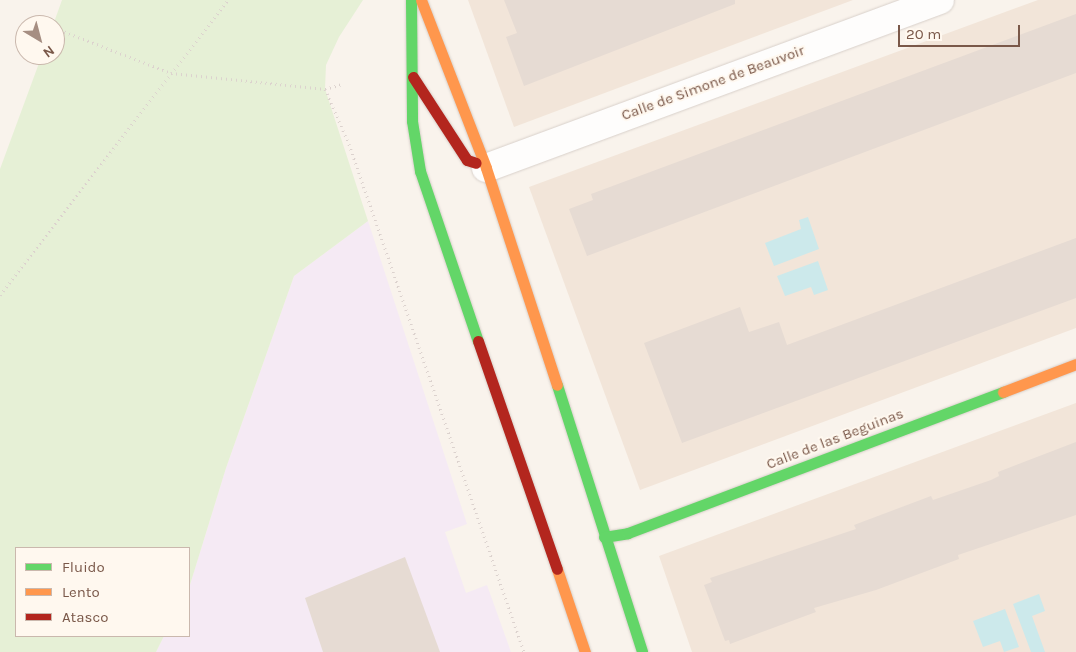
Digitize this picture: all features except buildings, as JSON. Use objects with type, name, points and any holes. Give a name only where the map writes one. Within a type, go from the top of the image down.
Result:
[{"type":"street","points":[[412,0],[412,121],[420,171],[585,652]]},
{"type":"street","points":[[421,0],[486,168],[642,652]]},
{"type":"street","name":"Calle de Simone de Beauvoir","points":[[486,168],[940,0]]},
{"type":"street","points":[[413,77],[467,160],[486,168]]},
{"type":"street","name":"Calle de las Beguinas","points":[[604,537],[628,533],[1076,364]]},
{"type":"path","points":[[0,295],[228,0]]},
{"type":"path","points":[[65,32],[171,73],[324,89],[342,84]]},
{"type":"path","points":[[324,89],[350,144],[524,652]]},
{"type":"shaded area","points":[[468,0],[853,0],[514,127]]},
{"type":"shaded area","points":[[1038,0],[1076,0],[1076,328],[640,490],[529,187]]},
{"type":"shaded area","points":[[368,221],[467,524],[445,532],[466,593],[487,585],[511,652],[156,652],[164,637],[190,637],[190,585],[226,468],[294,276]]},
{"type":"shaded area","points":[[1076,403],[1076,652],[692,652],[659,556]]},
{"type":"green space","points":[[62,0],[363,0],[339,37],[326,65],[325,89],[368,221],[294,276],[226,468],[190,585],[190,547],[15,547],[15,637],[164,637],[156,652],[0,652],[0,169],[38,65],[65,65],[65,15],[57,15]]},
{"type":"water","points":[[808,217],[819,249],[774,266],[765,243],[801,229],[799,220]]},
{"type":"water","points":[[818,261],[828,290],[814,295],[811,287],[785,296],[777,276]]},
{"type":"water","points":[[1039,594],[1045,611],[1032,616],[1045,652],[1031,652],[1013,604]]},
{"type":"water","points":[[1005,609],[1019,647],[1004,652],[1000,641],[983,647],[973,621]]},
{"type":"traffic: fast","points":[[411,0],[412,121],[420,171],[478,341]]},
{"type":"traffic: fast","points":[[557,385],[642,652]]},
{"type":"traffic: fast","points":[[604,537],[628,533],[1003,392]]},
{"type":"traffic: slow","points":[[421,0],[486,168],[557,385]]},
{"type":"traffic: slow","points":[[1003,392],[1076,364]]},
{"type":"traffic: slow","points":[[557,569],[585,652]]},
{"type":"traffic: jam","points":[[413,77],[467,160],[476,163]]},
{"type":"traffic: jam","points":[[478,341],[557,569]]}]
